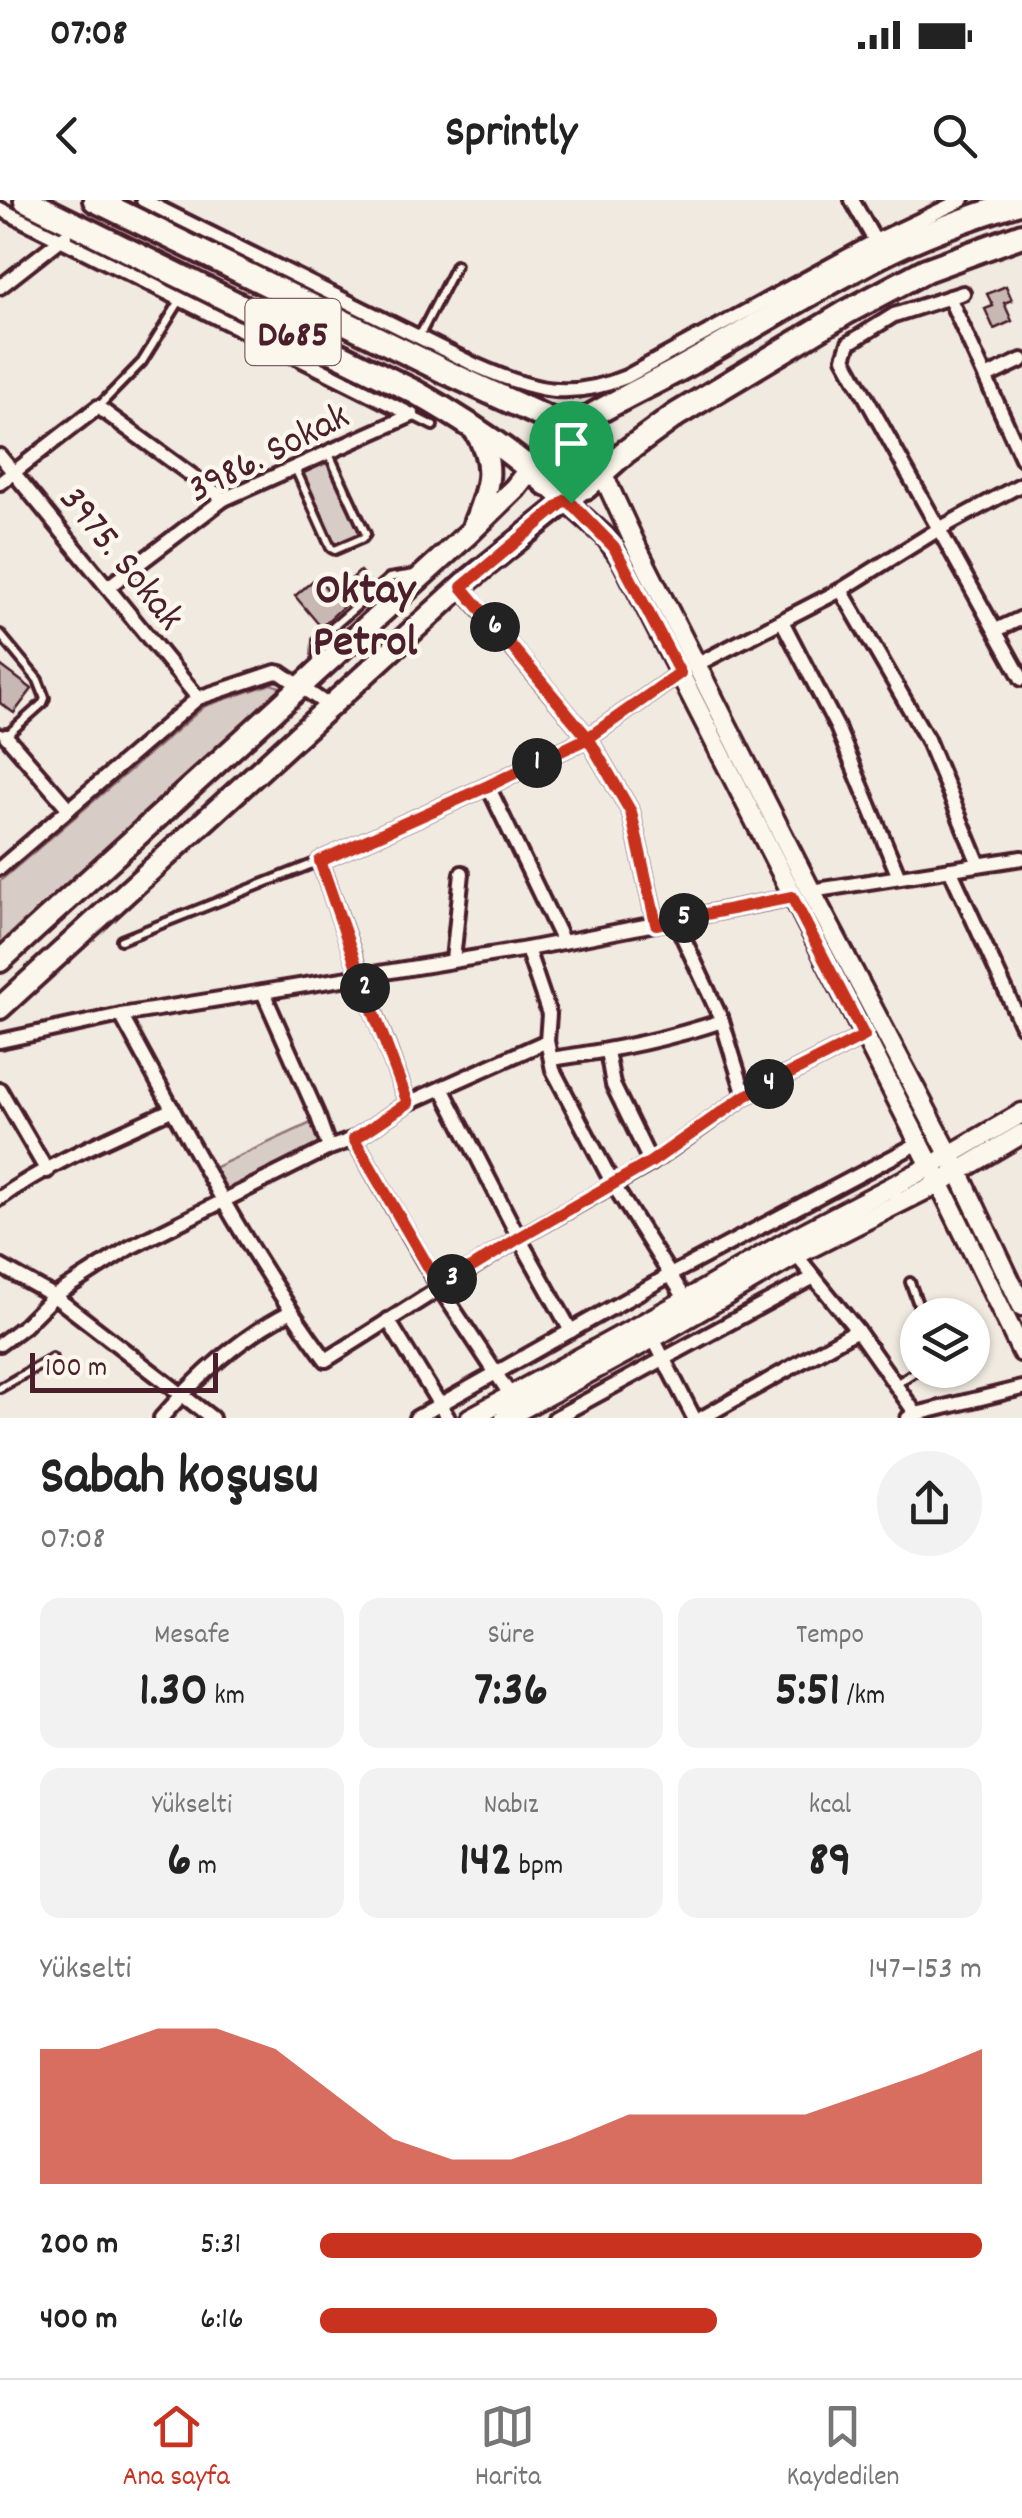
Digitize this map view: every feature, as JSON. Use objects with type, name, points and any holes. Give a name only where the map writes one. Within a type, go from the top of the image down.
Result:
[{"type":"highway","name":"D685","points":[[26,200],[69,232],[415,392],[567,472],[567,430],[414,346],[96,200]]},
{"type":"highway","points":[[567,430],[879,248],[971,207],[1022,200]]},
{"type":"highway","points":[[567,472],[926,270],[1022,235]]},
{"type":"main road","points":[[470,423],[483,443],[489,472],[484,499],[471,531]]},
{"type":"main road","points":[[0,961],[471,531],[567,472]]},
{"type":"main road","points":[[0,1008],[462,587],[567,472]]},
{"type":"main road","points":[[567,472],[638,550],[688,669],[802,894],[954,1162],[1022,1306]]},
{"type":"main road","points":[[567,472],[587,518],[614,547],[688,669]]},
{"type":"main road","points":[[802,894],[864,1036],[1022,1352]]},
{"type":"main road","points":[[504,1418],[653,1338],[935,1175],[1022,1113]]},
{"type":"main road","points":[[954,1162],[1022,1134]]},
{"type":"main road","points":[[470,1418],[788,1241],[935,1175]]},
{"type":"street","points":[[143,200],[414,346],[518,383],[546,390],[585,391],[626,377],[879,248],[852,200]]},
{"type":"street","points":[[0,209],[69,232],[181,300],[412,415]]},
{"type":"street","points":[[0,287],[69,232]]},
{"type":"street","points":[[1022,458],[986,378],[956,295],[894,315],[849,343],[844,358],[1022,679]]},
{"type":"street","points":[[986,378],[1022,360]]},
{"type":"street","points":[[0,483],[98,407],[224,500]]},
{"type":"street","name":"3986. Sokak","points":[[108,588],[224,500],[412,415]]},
{"type":"street","name":"3975. Sokak","points":[[0,456],[198,698]]},
{"type":"street","points":[[408,1103],[320,861],[588,738],[688,669],[841,590],[939,529],[1022,484]]},
{"type":"street","points":[[462,587],[588,738],[631,812],[656,924]]},
{"type":"street","points":[[841,590],[928,739],[979,864]]},
{"type":"street","points":[[996,630],[1022,618]]},
{"type":"street","points":[[782,621],[837,727],[899,877]]},
{"type":"street","points":[[3,859],[69,809],[198,698],[276,672],[309,680],[330,706]]},
{"type":"street","points":[[3,735],[69,809]]},
{"type":"street","points":[[488,786],[563,942]]},
{"type":"street","points":[[0,1041],[122,1015],[527,949],[802,894],[1022,858]]},
{"type":"street","points":[[950,868],[1022,1026]]},
{"type":"street","points":[[453,960],[462,872]]},
{"type":"street","points":[[674,920],[722,1021],[745,1096]]},
{"type":"street","points":[[527,949],[549,1014],[553,1070],[613,1184],[686,1300]]},
{"type":"street","points":[[263,992],[329,1148]]},
{"type":"street","points":[[122,1015],[221,1201],[290,1312],[326,1360],[519,1238],[651,1162],[745,1096],[864,1036]]},
{"type":"street","points":[[551,1059],[607,1051],[722,1021]]},
{"type":"street","points":[[0,1344],[54,1296],[130,1248],[354,1139],[408,1103],[548,1041]]},
{"type":"street","points":[[607,1051],[613,1085],[651,1162]]},
{"type":"street","points":[[442,1088],[571,1331]]},
{"type":"street","points":[[0,1090],[46,1171]]},
{"type":"street","points":[[0,1198],[173,1109]]},
{"type":"street","points":[[354,1139],[440,1287],[511,1396]]},
{"type":"street","points":[[416,1418],[919,1143]]},
{"type":"street","points":[[796,1255],[896,1384],[914,1417],[1022,1388]]},
{"type":"street","points":[[0,1266],[54,1296],[212,1418]]},
{"type":"street","points":[[555,1418],[814,1277]]},
{"type":"street","points":[[161,1418],[222,1355],[290,1312]]},
{"type":"street","points":[[388,1320],[448,1418]]},
{"type":"street","points":[[653,1338],[698,1418],[856,1330]]},
{"type":"lane","points":[[414,346],[456,265]]},
{"type":"lane","points":[[98,407],[142,362],[181,300]]},
{"type":"lane","points":[[412,415],[433,426]]},
{"type":"lane","points":[[295,468],[332,550],[366,536],[328,452]]},
{"type":"lane","points":[[0,634],[38,680],[44,698],[43,703],[3,735]]},
{"type":"lane","points":[[121,940],[320,861]]},
{"type":"lane","points":[[910,1282],[916,1298]]},
{"type":"lane","points":[[0,1388],[52,1358]]},
{"type":"lane","points":[[896,1384],[900,1381]]},
{"type":"shaded area","points":[[328,460],[361,534],[334,546],[301,472]]},
{"type":"shaded area","points":[[271,684],[283,688],[0,946],[0,881],[205,706]]},
{"type":"shaded area","points":[[311,1123],[321,1145],[219,1192],[209,1170]]},
{"type":"building","points":[[1006,286],[1012,300],[1004,303],[1012,321],[994,329],[985,309],[993,306],[987,294]]},
{"type":"building","points":[[360,571],[370,582],[321,627],[295,596],[317,577],[333,596]]},
{"type":"building","points":[[0,665],[32,689],[14,713],[0,703]]},
{"type":"district","name":"Oktay Petrol","points":[[365,612]]},
{"type":"route","points":[[571,503],[566,500],[462,587],[588,738],[631,812],[656,924],[792,897],[864,1036],[745,1096],[651,1162],[440,1287],[354,1139],[408,1103],[320,861],[588,738],[680,673],[614,547],[571,503]]}]
